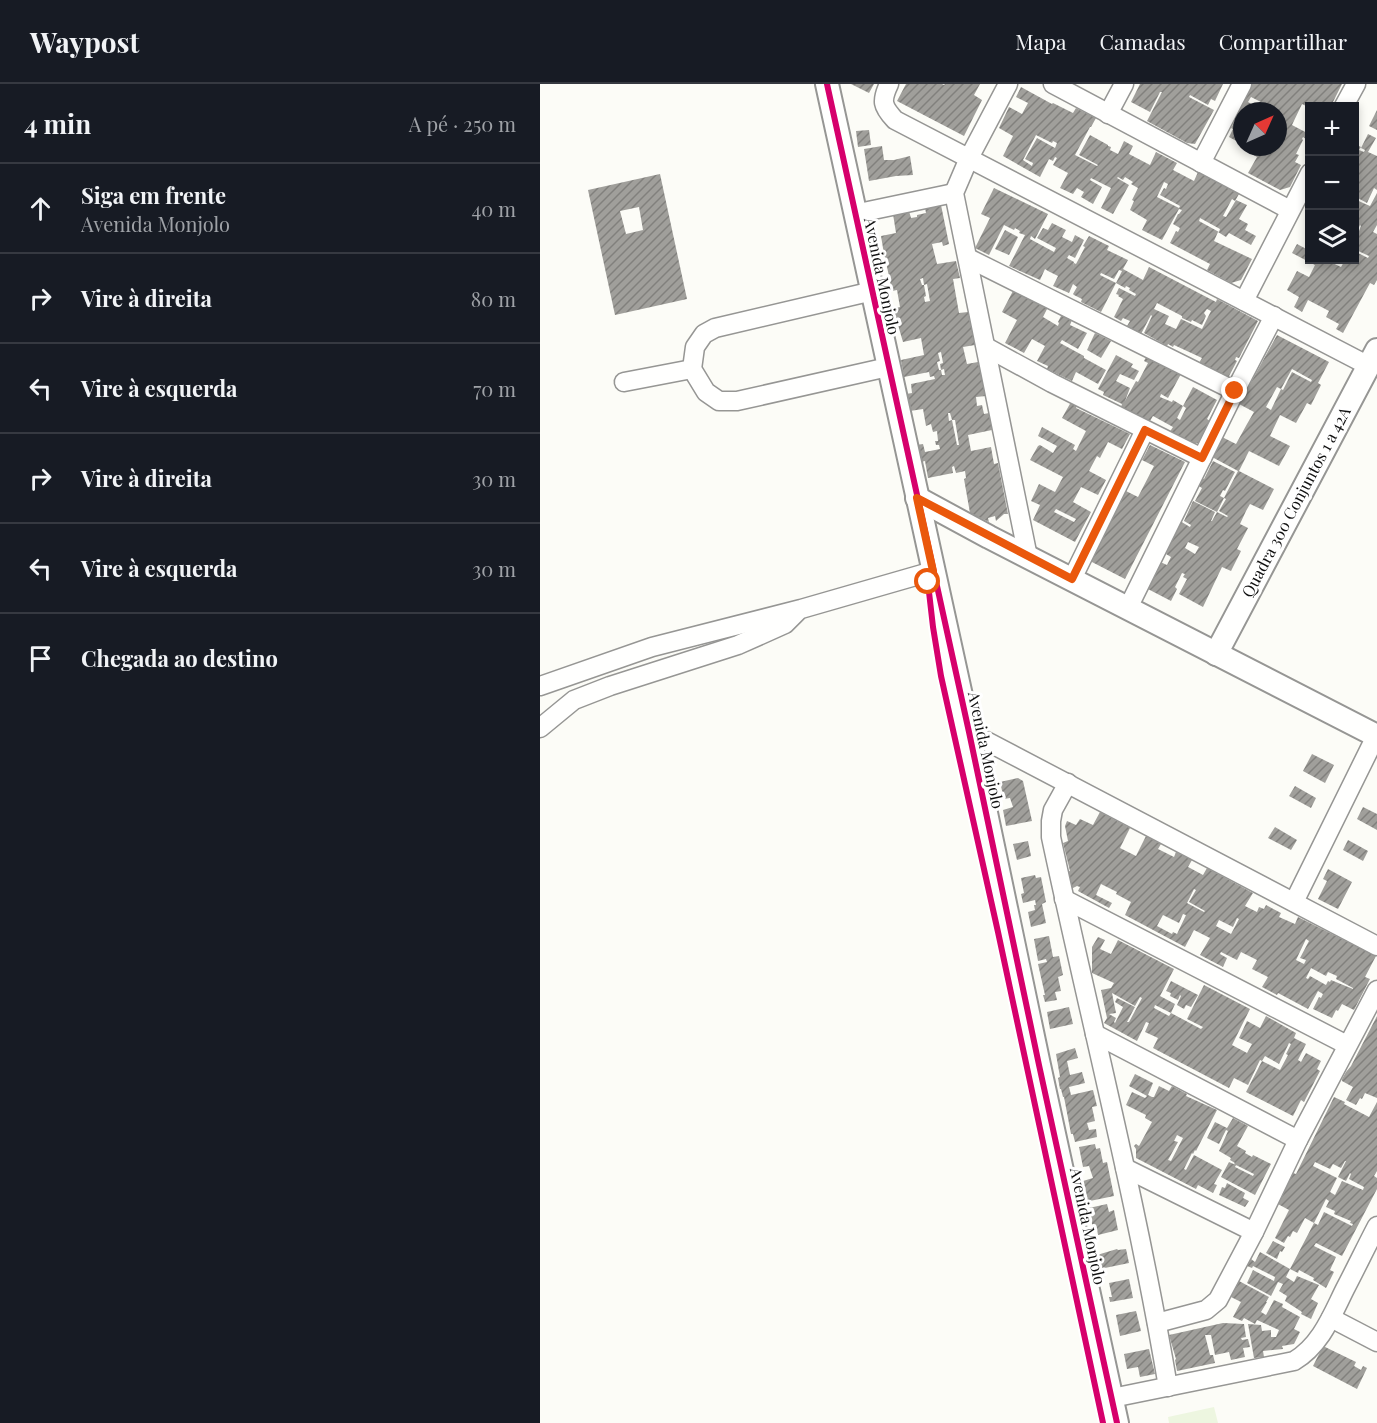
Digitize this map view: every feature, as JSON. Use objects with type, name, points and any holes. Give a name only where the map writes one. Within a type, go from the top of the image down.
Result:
[{"type":"street","name":"Avenida Monjolo","points":[[827,84],[1117,1423]]},
{"type":"street","points":[[889,84],[883,104],[895,120],[1274,316],[1373,358]]},
{"type":"street","points":[[1008,84],[969,158],[954,193],[1028,557]]},
{"type":"street","points":[[1053,84],[1290,210]]},
{"type":"street","points":[[1108,114],[1124,84]]},
{"type":"street","points":[[1201,163],[1242,84]]},
{"type":"street","points":[[1346,102],[1356,84]]},
{"type":"street","points":[[1244,301],[1305,182]]},
{"type":"street","points":[[854,214],[954,193]]},
{"type":"street","points":[[968,258],[1235,391]]},
{"type":"street","points":[[873,291],[715,328],[704,334],[695,347],[692,369],[706,392],[718,401],[737,401],[888,367]]},
{"type":"street","points":[[1128,608],[1274,316]]},
{"type":"street","points":[[986,347],[1052,383],[1202,458]]},
{"type":"street","name":"Quadra 300 Conjuntos 1 a 42A","points":[[1216,654],[1373,358]]},
{"type":"street","points":[[624,382],[692,369]]},
{"type":"street","points":[[1072,579],[1145,430]]},
{"type":"street","points":[[917,498],[1377,736],[1294,902]]},
{"type":"street","points":[[540,686],[652,647],[801,609],[933,571]]},
{"type":"street","points":[[540,728],[574,700],[610,686],[738,645],[785,624],[801,609]]},
{"type":"street","points":[[969,732],[1377,946]]},
{"type":"street","points":[[1068,783],[1053,810],[1051,837],[1125,1168],[1168,1387]]},
{"type":"street","points":[[1064,899],[1347,1045]]},
{"type":"street","points":[[1157,1323],[1206,1310],[1218,1300],[1298,1140],[1377,990]]},
{"type":"street","points":[[1095,1034],[1298,1140]]},
{"type":"street","points":[[1125,1168],[1254,1232]]},
{"type":"street","points":[[1112,1398],[1294,1360],[1304,1355],[1331,1318],[1377,1226]]},
{"type":"street","points":[[1331,1318],[1377,1342]]},
{"type":"green space","points":[[1214,1407],[1218,1423],[1169,1423],[1168,1417]]},
{"type":"building","points":[[851,84],[874,84],[869,93]]},
{"type":"building","points":[[906,84],[980,84],[974,95],[982,100],[964,136],[897,101]]},
{"type":"building","points":[[1140,84],[1223,84],[1215,101],[1211,99],[1208,105],[1190,95],[1189,97],[1214,110],[1195,144],[1187,143],[1147,121],[1162,92],[1150,112],[1131,102]]},
{"type":"building","points":[[1252,84],[1342,84],[1333,102],[1305,102],[1305,106],[1302,104],[1292,125],[1305,132],[1305,138],[1303,137],[1296,154],[1299,155],[1295,162],[1301,165],[1290,187],[1280,190],[1248,173],[1257,157],[1255,156],[1287,156],[1287,102],[1261,102],[1251,97],[1248,102],[1242,102]]},
{"type":"building","points":[[1021,87],[1073,113],[1076,108],[1096,118],[1075,155],[1097,166],[1079,155],[1090,135],[1111,147],[1110,150],[1118,154],[1124,141],[1133,146],[1129,154],[1150,165],[1156,152],[1177,163],[1173,170],[1194,181],[1198,172],[1239,194],[1235,201],[1232,199],[1223,216],[1226,217],[1236,200],[1247,205],[1239,219],[1248,224],[1245,230],[1256,236],[1251,245],[1229,233],[1226,237],[1218,232],[1214,241],[1252,259],[1241,280],[1231,283],[1207,270],[1210,264],[1170,243],[1180,228],[1173,224],[1182,210],[1179,209],[1162,240],[1142,230],[1147,220],[1130,210],[1138,188],[1125,177],[1123,180],[1117,178],[1129,185],[1113,214],[1101,208],[1111,188],[1091,178],[1090,180],[1102,187],[1093,204],[1081,197],[1084,192],[1077,188],[1073,194],[1060,188],[1068,173],[1053,165],[1057,158],[1055,157],[1053,161],[1049,159],[1040,177],[1003,156],[1013,136],[999,128],[1009,107],[1022,114],[1028,103],[1016,97]],"holes":[[[1036,135],[1057,143],[1055,148],[1037,138],[1025,159],[1033,163],[1032,166],[1023,160]],[[1164,182],[1168,184],[1160,195],[1180,206],[1179,208],[1157,197]],[[1200,218],[1220,229],[1219,232],[1199,221]]]},
{"type":"building","points":[[1377,110],[1377,130],[1369,126]]},
{"type":"building","points":[[869,130],[871,145],[858,147],[856,131]]},
{"type":"building","points":[[1368,134],[1376,138],[1368,152],[1377,156],[1377,190],[1374,188],[1367,203],[1359,199],[1359,150],[1364,152],[1365,150],[1361,148]]},
{"type":"building","points":[[882,146],[884,160],[910,156],[913,175],[869,181],[864,149]]},
{"type":"building","points":[[660,174],[687,299],[615,315],[588,190]],"holes":[[[639,207],[643,230],[626,234],[620,211]]]},
{"type":"building","points":[[994,188],[1048,214],[1035,239],[1031,236],[1030,239],[1054,252],[1056,248],[1037,238],[1043,228],[1048,230],[1052,223],[1066,230],[1062,237],[1072,242],[1075,235],[1084,240],[1075,258],[1069,255],[1067,258],[1074,262],[1073,267],[1089,236],[1109,246],[1107,250],[1128,260],[1123,269],[1143,280],[1149,267],[1258,321],[1239,358],[1236,357],[1237,361],[1228,378],[1199,363],[1202,358],[1174,345],[1173,347],[1168,344],[1167,346],[1144,333],[1151,315],[1141,334],[1127,326],[1130,321],[1123,318],[1121,321],[1114,317],[1123,299],[1116,294],[1119,288],[1135,296],[1136,294],[1129,290],[1130,288],[1116,283],[1101,312],[1081,302],[1082,299],[1073,294],[1077,287],[1073,284],[1069,293],[1053,286],[1058,276],[1045,269],[1040,280],[1009,266],[1025,235],[1019,233],[1020,231],[1015,228],[1014,230],[1004,225],[989,255],[975,248],[990,218],[981,214]],"holes":[[[1119,270],[1122,271],[1116,283],[1100,275],[1101,273],[1114,279]],[[1157,303],[1182,318],[1202,325],[1206,316],[1204,313],[1207,309],[1211,311],[1202,329],[1181,319],[1176,329],[1165,324],[1169,316],[1154,309]]]},
{"type":"building","points":[[1377,193],[1377,225],[1373,232],[1377,234],[1377,280],[1374,285],[1370,283],[1343,333],[1336,329],[1339,324],[1326,317],[1329,311],[1308,300],[1302,312],[1294,307],[1299,297],[1287,290],[1297,271],[1309,277],[1315,265],[1313,264],[1335,264],[1341,267],[1343,264],[1359,264],[1359,254],[1368,258],[1369,256],[1359,251],[1361,226],[1359,227],[1359,201],[1370,206]]},
{"type":"building","points":[[941,205],[949,244],[943,246],[942,242],[932,244],[937,264],[956,261],[960,278],[953,279],[959,313],[968,312],[975,345],[963,347],[967,364],[978,362],[986,396],[976,397],[977,406],[982,405],[984,414],[989,413],[992,430],[968,435],[971,451],[991,447],[994,464],[998,463],[1008,514],[1004,514],[996,521],[995,516],[988,518],[989,522],[970,513],[964,479],[966,478],[965,471],[956,473],[954,466],[952,467],[953,473],[928,478],[925,461],[921,462],[916,445],[923,444],[925,452],[940,449],[935,441],[938,441],[937,431],[933,432],[931,424],[926,426],[923,409],[910,411],[906,394],[912,393],[911,384],[935,379],[934,376],[930,377],[929,372],[904,377],[901,360],[924,355],[921,338],[903,342],[898,325],[891,327],[888,310],[900,307],[897,290],[892,291],[881,236],[896,233],[893,214],[909,211],[911,218],[917,217],[917,215],[926,213],[925,208]],"holes":[[[927,284],[930,301],[925,302],[924,285]],[[941,352],[943,363],[940,364],[941,370],[937,362],[940,361],[938,353]],[[952,420],[955,420],[959,445],[957,445]]]},
{"type":"building","points":[[1005,230],[1018,237],[1009,255],[995,249]]},
{"type":"building","points":[[1297,244],[1305,248],[1305,260],[1292,253]]},
{"type":"building","points":[[1014,289],[1048,307],[1043,317],[1058,326],[1062,314],[1072,320],[1070,325],[1087,333],[1078,349],[1062,340],[1060,343],[1106,370],[1098,384],[1076,372],[1072,381],[1047,369],[1048,366],[1037,361],[1045,346],[1032,339],[1024,353],[1005,343],[1017,320],[1002,312]]},
{"type":"building","points":[[1095,333],[1111,341],[1101,358],[1087,350]]},
{"type":"building","points":[[1277,335],[1329,362],[1318,383],[1321,385],[1311,405],[1307,403],[1296,423],[1280,415],[1270,436],[1290,446],[1279,466],[1249,451],[1239,471],[1274,489],[1263,510],[1250,504],[1240,524],[1248,528],[1237,549],[1241,551],[1231,571],[1222,567],[1203,607],[1179,594],[1187,579],[1182,573],[1171,601],[1146,588],[1158,561],[1167,565],[1171,557],[1166,554],[1170,545],[1168,544],[1180,521],[1190,527],[1191,525],[1184,521],[1193,501],[1215,512],[1212,521],[1217,512],[1228,516],[1219,511],[1238,471],[1212,457],[1222,437],[1236,444],[1254,412],[1239,404]],"holes":[[[1292,369],[1312,380],[1311,382],[1292,372],[1283,390],[1281,389]],[[1277,387],[1281,389],[1271,410],[1266,407]],[[1188,542],[1199,547],[1195,554],[1185,548]]]},
{"type":"building","points":[[1116,355],[1133,364],[1131,367],[1139,371],[1134,380],[1120,374],[1116,381],[1130,388],[1125,401],[1148,363],[1144,361],[1146,357],[1181,374],[1168,398],[1161,394],[1160,397],[1172,402],[1173,400],[1183,406],[1193,387],[1217,400],[1207,419],[1210,421],[1198,443],[1190,444],[1169,433],[1173,427],[1153,416],[1150,421],[1145,419],[1103,395],[1104,392],[1098,389]],"holes":[[[1183,406],[1186,408],[1180,420],[1177,418]]]},
{"type":"building","points":[[1071,402],[1077,406],[1076,408],[1130,434],[1122,449],[1108,442],[1100,458],[1097,456],[1089,471],[1106,480],[1098,495],[1081,487],[1073,502],[1091,512],[1075,542],[1033,520],[1040,505],[1031,501],[1039,484],[1055,492],[1063,477],[1030,460],[1038,446],[1053,453],[1057,446],[1038,436],[1042,427],[1075,445],[1073,449],[1076,451],[1086,431],[1062,418]],"holes":[[[1056,509],[1076,519],[1074,522],[1054,512]]]},
{"type":"building","points":[[1150,445],[1185,462],[1125,579],[1090,561],[1126,491],[1138,497],[1154,466],[1142,460]]},
{"type":"building","points":[[1213,461],[1235,472],[1220,496],[1224,498],[1217,512],[1195,501],[1202,488],[1197,485],[1201,478],[1204,479]]},
{"type":"building","points":[[1312,754],[1334,765],[1325,783],[1303,771]]},
{"type":"building","points":[[1018,778],[1023,781],[1032,821],[1006,826],[1003,810],[1013,807],[1010,798],[1004,799],[1000,782]]},
{"type":"building","points":[[1295,786],[1316,798],[1311,808],[1289,796]]},
{"type":"building","points":[[1363,807],[1377,814],[1377,830],[1357,819]]},
{"type":"building","points":[[1100,812],[1130,828],[1120,848],[1136,856],[1146,836],[1161,844],[1158,849],[1174,857],[1176,852],[1192,860],[1188,867],[1203,875],[1207,868],[1253,893],[1245,906],[1257,912],[1259,907],[1264,909],[1266,905],[1281,913],[1279,917],[1295,924],[1298,917],[1376,956],[1365,977],[1370,979],[1354,1010],[1342,1004],[1332,1018],[1313,1009],[1323,994],[1318,991],[1308,1009],[1262,987],[1268,977],[1252,969],[1257,960],[1241,952],[1237,960],[1221,952],[1220,954],[1227,958],[1223,967],[1200,955],[1210,938],[1194,930],[1185,947],[1125,915],[1131,902],[1116,894],[1117,892],[1101,884],[1096,895],[1112,903],[1109,908],[1078,891],[1080,887],[1071,889],[1066,872],[1070,871],[1063,843],[1068,841],[1065,826],[1067,821],[1076,825],[1080,819],[1093,825]],"holes":[[[1194,889],[1196,890],[1189,902],[1205,911],[1187,903]],[[1183,914],[1186,915],[1177,934],[1173,932],[1172,934],[1157,926],[1163,915],[1179,923]],[[1237,918],[1239,919],[1231,934],[1216,926],[1219,920],[1233,927]],[[1306,939],[1309,941],[1300,958],[1306,960],[1304,964],[1296,960]],[[1311,968],[1326,976],[1328,972],[1337,976],[1336,979],[1353,989],[1331,980],[1326,985],[1310,976],[1306,978]]]},
{"type":"building","points":[[1275,827],[1297,840],[1291,850],[1268,838]]},
{"type":"building","points":[[1348,840],[1368,851],[1363,861],[1343,850]]},
{"type":"building","points":[[1028,841],[1031,856],[1017,860],[1013,844]]},
{"type":"building","points":[[1328,869],[1352,882],[1338,909],[1318,899],[1327,881],[1323,879]]},
{"type":"building","points":[[1035,875],[1036,878],[1041,877],[1046,902],[1042,904],[1046,923],[1031,927],[1028,912],[1035,910],[1035,900],[1023,903],[1021,878]]},
{"type":"building","points":[[1049,936],[1053,957],[1059,956],[1063,975],[1058,977],[1061,991],[1055,992],[1057,1000],[1045,1002],[1038,964],[1047,962],[1046,959],[1038,961],[1034,939]]},
{"type":"building","points":[[1098,937],[1105,940],[1100,949],[1111,954],[1118,940],[1174,969],[1160,996],[1175,1004],[1171,1013],[1201,1029],[1203,1027],[1187,1019],[1204,985],[1250,1009],[1232,1045],[1247,1053],[1252,1044],[1239,1038],[1247,1021],[1260,1028],[1266,1016],[1296,1033],[1294,1038],[1306,1044],[1298,1060],[1301,1062],[1306,1053],[1321,1061],[1317,1069],[1320,1071],[1304,1102],[1301,1100],[1293,1116],[1246,1092],[1262,1061],[1260,1060],[1248,1085],[1234,1078],[1229,1088],[1153,1048],[1158,1038],[1145,1032],[1149,1023],[1146,1022],[1137,1041],[1104,1023],[1107,1018],[1101,990],[1111,988],[1114,983],[1092,973],[1092,947]],"holes":[[[1112,993],[1135,1006],[1140,997],[1142,998],[1129,1022],[1127,1022],[1135,1007],[1117,998],[1115,1002],[1123,1007],[1115,1023],[1116,1018],[1109,1014],[1116,1013]],[[1155,1005],[1171,1013],[1169,1016],[1154,1008]],[[1289,1043],[1291,1044],[1280,1070],[1262,1061],[1265,1056],[1279,1064]]]},
{"type":"building","points":[[1171,981],[1198,995],[1191,1007],[1186,1005],[1184,1009],[1177,1005],[1181,996],[1178,1000],[1166,991]]},
{"type":"building","points":[[1069,1007],[1073,1024],[1050,1029],[1047,1012]]},
{"type":"building","points":[[1377,1016],[1377,1098],[1365,1093],[1356,1105],[1346,1100],[1353,1087],[1342,1079]]},
{"type":"building","points":[[1075,1048],[1078,1058],[1067,1061],[1070,1075],[1082,1072],[1085,1083],[1069,1087],[1071,1095],[1093,1090],[1097,1106],[1092,1107],[1095,1121],[1087,1123],[1089,1130],[1096,1129],[1097,1137],[1075,1142],[1060,1089],[1056,1054]]},
{"type":"building","points":[[1135,1074],[1153,1083],[1148,1095],[1152,1097],[1159,1086],[1169,1091],[1172,1086],[1187,1094],[1186,1096],[1217,1110],[1184,1169],[1186,1170],[1194,1155],[1222,1170],[1214,1184],[1217,1185],[1213,1193],[1198,1185],[1196,1189],[1136,1158],[1134,1146],[1136,1144],[1139,1146],[1152,1122],[1145,1118],[1146,1115],[1126,1105],[1132,1092],[1145,1098],[1147,1096],[1129,1086]],"holes":[[[1177,1135],[1183,1138],[1171,1161],[1168,1160],[1178,1142],[1174,1141]]]},
{"type":"building","points":[[1334,1097],[1369,1117],[1377,1102],[1377,1171],[1374,1176],[1377,1178],[1377,1189],[1342,1256],[1316,1243],[1314,1246],[1336,1257],[1330,1270],[1334,1272],[1326,1288],[1299,1270],[1298,1273],[1290,1269],[1314,1223],[1305,1218],[1297,1233],[1293,1231],[1284,1243],[1275,1238],[1289,1210],[1276,1203],[1293,1173],[1296,1174]],"holes":[[[1346,1161],[1338,1177],[1346,1181],[1350,1173],[1349,1179],[1364,1187],[1363,1190],[1342,1181],[1335,1195],[1330,1192],[1337,1178],[1313,1166],[1315,1162],[1330,1169],[1333,1164],[1341,1168]],[[1326,1199],[1329,1201],[1326,1207],[1335,1211],[1334,1214],[1351,1221],[1352,1226],[1324,1212],[1318,1225],[1314,1223]]]},
{"type":"building","points":[[1233,1118],[1248,1126],[1237,1146],[1252,1157],[1253,1155],[1271,1164],[1255,1195],[1221,1177],[1229,1162],[1236,1165],[1230,1160],[1231,1158],[1219,1151],[1228,1131],[1226,1130],[1219,1144],[1207,1138],[1215,1122],[1227,1128]],"holes":[[[1236,1165],[1254,1174],[1253,1176],[1235,1167]]]},
{"type":"building","points":[[1095,1144],[1096,1149],[1100,1148],[1103,1163],[1107,1162],[1114,1196],[1085,1202],[1083,1181],[1093,1178],[1089,1166],[1083,1167],[1079,1147]]},
{"type":"building","points":[[1227,1183],[1245,1193],[1243,1198],[1249,1201],[1245,1207],[1219,1195],[1222,1187],[1225,1188]]},
{"type":"building","points":[[1107,1204],[1109,1212],[1114,1210],[1118,1230],[1098,1235],[1097,1229],[1093,1229],[1089,1208]]},
{"type":"building","points":[[1273,1241],[1285,1247],[1282,1252],[1280,1251],[1277,1259],[1266,1253]]},
{"type":"building","points":[[1117,1249],[1126,1249],[1129,1263],[1100,1269],[1097,1255]]},
{"type":"building","points":[[1260,1252],[1290,1269],[1286,1277],[1294,1282],[1297,1276],[1319,1285],[1311,1299],[1318,1303],[1311,1319],[1285,1301],[1287,1296],[1279,1291],[1283,1284],[1278,1282],[1271,1296],[1247,1283],[1253,1270],[1274,1281],[1275,1277],[1253,1266],[1252,1268],[1247,1266],[1251,1259],[1255,1262]]},
{"type":"building","points":[[1129,1279],[1133,1298],[1110,1302],[1109,1297],[1112,1297],[1109,1283]]},
{"type":"building","points":[[1239,1281],[1269,1297],[1261,1312],[1266,1315],[1274,1300],[1300,1317],[1294,1329],[1300,1332],[1294,1344],[1282,1346],[1283,1349],[1263,1351],[1264,1357],[1254,1358],[1248,1324],[1261,1325],[1262,1331],[1271,1330],[1271,1337],[1276,1337],[1279,1330],[1257,1320],[1255,1324],[1244,1318],[1242,1321],[1233,1317],[1241,1302],[1231,1297]]},
{"type":"building","points":[[1136,1311],[1141,1331],[1120,1336],[1116,1315]]},
{"type":"building","points":[[1223,1323],[1244,1324],[1246,1337],[1241,1338],[1242,1340],[1248,1339],[1250,1347],[1243,1348],[1245,1357],[1231,1360],[1229,1352],[1215,1355],[1211,1335],[1205,1335],[1210,1355],[1213,1355],[1215,1363],[1177,1371],[1169,1335]]},
{"type":"building","points":[[1323,1346],[1356,1362],[1354,1366],[1361,1370],[1363,1366],[1367,1368],[1357,1389],[1313,1366]]},
{"type":"building","points":[[1149,1349],[1155,1374],[1140,1377],[1138,1367],[1127,1369],[1124,1354]]},
{"type":"cycle path","points":[[827,84],[1117,1423]]},
{"type":"cycle path","points":[[929,592],[941,676],[1103,1423]]},
{"type":"route","points":[[928,582],[927,574],[933,571],[917,498],[1072,579],[1145,430],[1202,458],[1235,391]]}]
